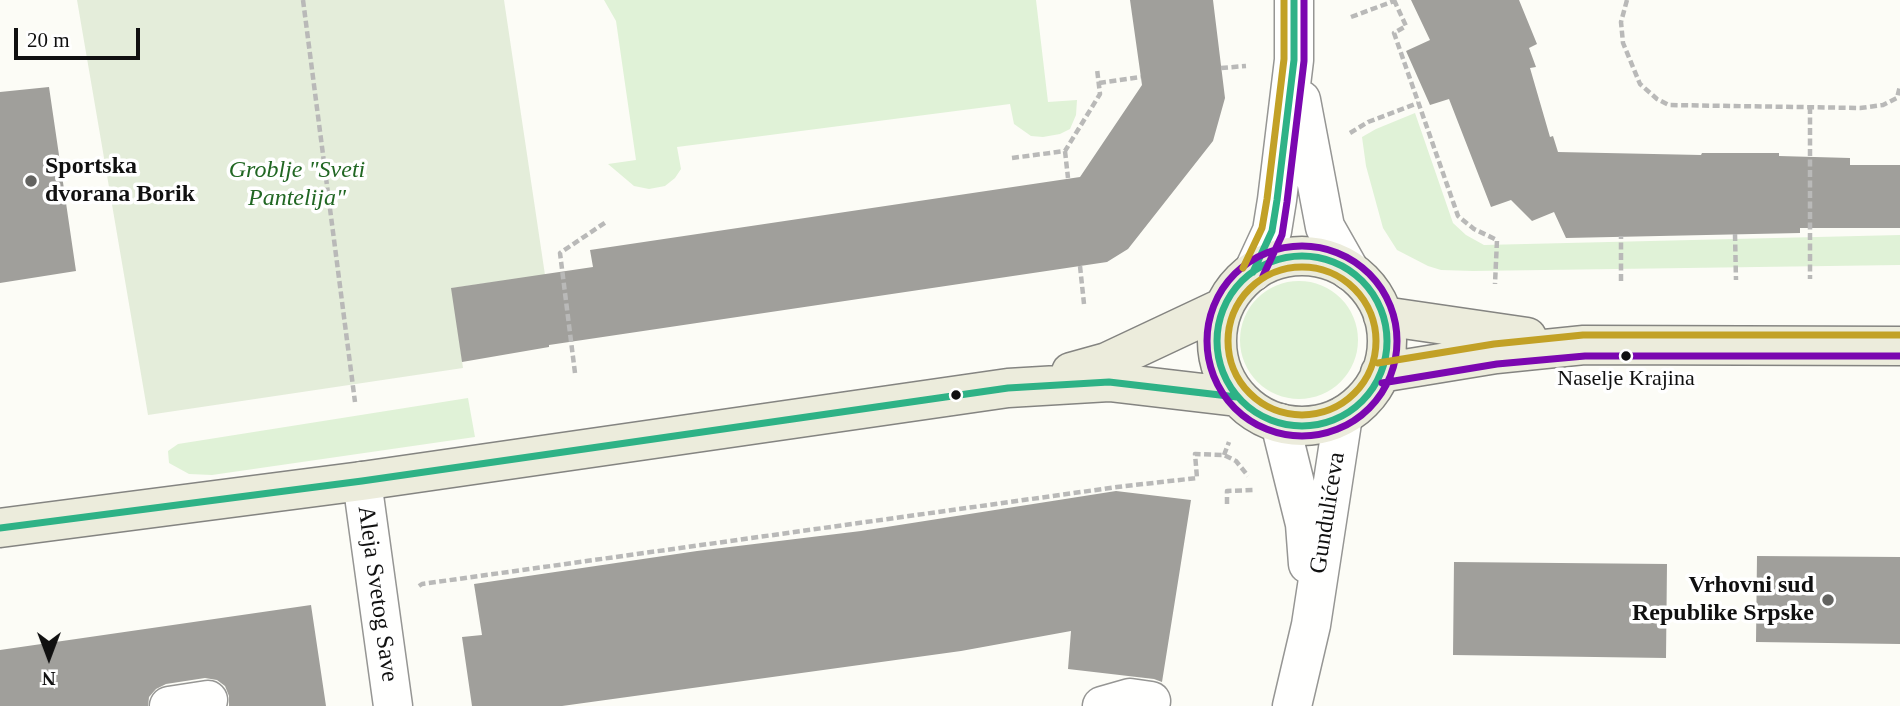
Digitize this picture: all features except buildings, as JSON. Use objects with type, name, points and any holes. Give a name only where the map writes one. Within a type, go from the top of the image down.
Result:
[{"type":"main road","points":[[1295,257],[1326,260],[1350,271],[1376,299],[1383,316],[1387,342],[1380,373],[1371,390],[1343,416],[1312,426],[1280,423],[1257,414],[1237,397],[1224,376],[1217,355],[1217,328],[1224,307],[1236,287],[1253,272],[1273,261],[1295,257]]},
{"type":"main road","name":"Aleja Svetog Save","points":[[1008,388],[1107,362],[1224,307]]},
{"type":"main road","points":[[1383,316],[1584,345]]},
{"type":"main road","points":[[1380,373],[1496,354],[1584,345],[1900,346]]},
{"type":"main road","name":"Aleja Svetog Save","points":[[0,528],[362,481],[1008,388],[1109,382],[1237,397]]},
{"type":"street","points":[[1253,272],[1272,231],[1294,60],[1294,0]]},
{"type":"street","points":[[1294,60],[1325,227],[1350,271]]},
{"type":"street","name":"Gundulićeva","points":[[1292,706],[1313,611],[1343,416]]},
{"type":"street","name":"Gundulićeva","points":[[1280,423],[1305,524],[1313,611]]},
{"type":"street","name":"Aleja Svetog Save","points":[[362,481],[393,706]]},
{"type":"street","points":[[1102,706],[1130,698],[1152,701]]},
{"type":"street","points":[[169,706],[208,700]]},
{"type":"path","points":[[303,0],[355,401]]},
{"type":"path","points":[[1627,0],[1621,22],[1623,43],[1640,84],[1657,99],[1669,105],[1860,108],[1883,105],[1897,98],[1900,86]]},
{"type":"path","points":[[1351,17],[1394,1],[1405,26],[1394,33],[1458,216],[1474,229],[1497,240],[1495,284]]},
{"type":"path","points":[[1221,68],[1246,66]]},
{"type":"path","points":[[1068,178],[1065,151],[1100,94],[1097,69]]},
{"type":"path","points":[[1099,83],[1141,77]]},
{"type":"path","points":[[1350,133],[1368,122],[1418,103]]},
{"type":"path","points":[[1810,107],[1810,279]]},
{"type":"path","points":[[1012,158],[1065,151]]},
{"type":"path","points":[[575,373],[560,253],[606,222]]},
{"type":"path","points":[[1735,234],[1736,281]]},
{"type":"path","points":[[1621,281],[1622,236]]},
{"type":"path","points":[[1080,266],[1084,304]]},
{"type":"path","points":[[1224,455],[1229,442]]},
{"type":"path","points":[[417,589],[422,584],[1090,490],[1197,478],[1195,454],[1224,455],[1236,461],[1253,483],[1255,491],[1227,491],[1227,503]]},
{"type":"green space","name":"Groblje \"Sveti Pantelija\"","points":[[77,0],[504,0],[545,275],[452,288],[463,368],[148,415]]},
{"type":"green space","points":[[604,0],[1036,0],[1048,102],[1077,100],[1076,115],[1070,129],[1043,137],[1031,136],[1014,124],[1010,104],[677,147],[681,169],[675,178],[665,186],[649,189],[634,186],[608,164],[636,160],[616,21]]},
{"type":"green space","points":[[1415,113],[1453,223],[1466,235],[1484,245],[1900,235],[1900,265],[1473,271],[1441,270],[1428,266],[1397,250],[1383,228],[1366,166],[1362,137]]},
{"type":"green space","points":[[1299,281],[1322,285],[1341,298],[1354,317],[1358,340],[1354,363],[1341,382],[1322,395],[1299,399],[1276,395],[1257,382],[1244,363],[1240,340],[1244,317],[1257,298],[1276,285]]},
{"type":"green space","points":[[468,398],[475,437],[212,475],[189,474],[169,463],[168,451],[178,444]]},
{"type":"transit line","points":[[1243,268],[1262,228],[1267,199],[1284,59],[1284,0]]},
{"type":"transit line","points":[[1253,272],[1272,231],[1277,200],[1294,60],[1294,0]]},
{"type":"transit line","points":[[1263,276],[1282,235],[1287,202],[1304,61],[1304,0]]},
{"type":"transit line","points":[[1302,246],[1338,253],[1369,274],[1390,305],[1397,341],[1390,377],[1369,408],[1338,429],[1302,436],[1266,429],[1235,408],[1214,377],[1207,341],[1214,305],[1235,274],[1266,253],[1302,246]]},
{"type":"transit line","points":[[1302,256],[1334,263],[1362,281],[1380,309],[1387,341],[1380,373],[1362,401],[1334,419],[1302,426],[1270,419],[1242,401],[1224,373],[1217,341],[1224,309],[1242,281],[1270,263],[1302,256]]},
{"type":"transit line","points":[[1302,267],[1330,273],[1343,279],[1354,289],[1364,300],[1370,313],[1376,341],[1370,369],[1364,382],[1354,393],[1343,403],[1330,409],[1302,415],[1274,409],[1261,403],[1250,393],[1240,382],[1234,369],[1228,341],[1234,313],[1240,300],[1250,289],[1261,279],[1274,273],[1302,267]]},
{"type":"transit line","points":[[1378,363],[1494,344],[1583,335],[1900,335]]},
{"type":"transit line","points":[[1382,383],[1497,364],[1585,356],[1900,356]]},
{"type":"transit line","points":[[0,528],[362,481],[1008,388],[1109,382],[1237,397]]},
{"type":"place","name":"Sportska dvorana Borik","points":[[31,181]]},
{"type":"place","name":"Naselje Krajina","points":[[1626,356]]},
{"type":"place","name":"Vrhovni sud Republike Srpske","points":[[1828,600]]}]
